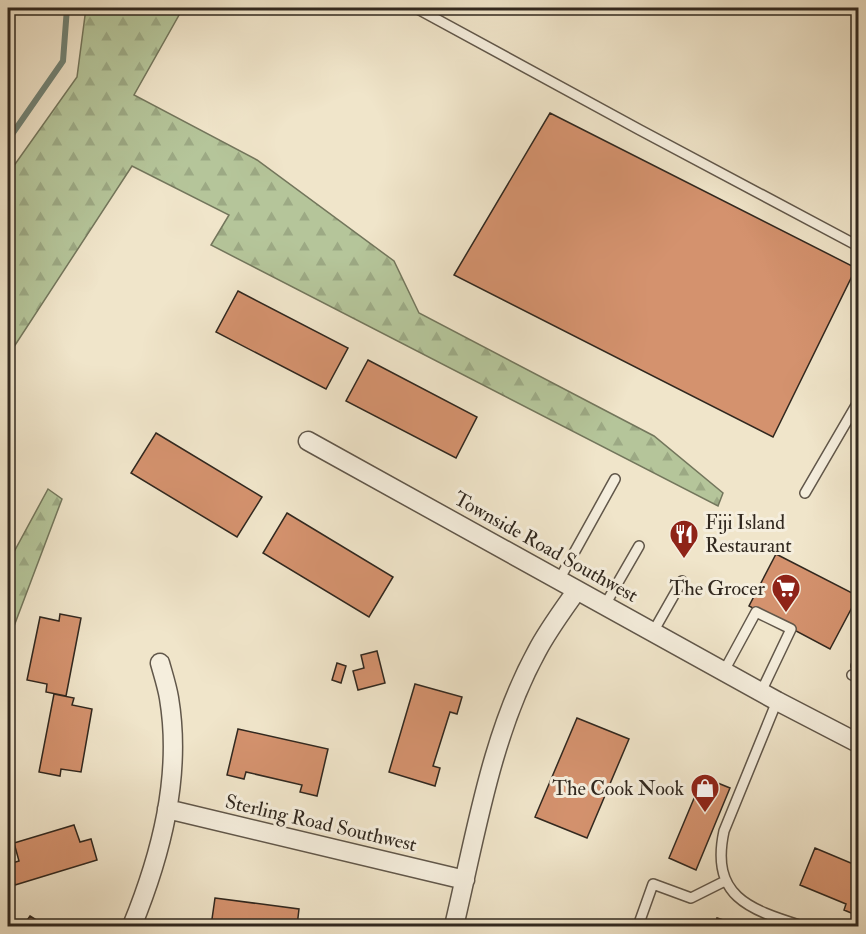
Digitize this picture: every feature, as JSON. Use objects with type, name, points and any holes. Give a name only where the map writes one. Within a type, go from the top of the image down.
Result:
[{"type":"street","name":"Townside Road Southwest","points":[[308,441],[858,743]]},
{"type":"street","points":[[454,927],[495,755],[510,712],[537,650],[578,590]]},
{"type":"street","points":[[132,927],[144,896],[168,809],[172,731],[169,698],[160,663]]},
{"type":"street","name":"Sterling Road Southwest","points":[[168,809],[465,880]]},
{"type":"lane","points":[[416,8],[858,246]]},
{"type":"lane","points":[[806,493],[858,402]]},
{"type":"lane","points":[[559,580],[615,479]]},
{"type":"lane","points":[[605,605],[639,546]]},
{"type":"lane","points":[[653,632],[682,581]]},
{"type":"lane","points":[[724,671],[756,612],[791,629],[720,849],[724,881],[744,902],[768,915],[802,927]]},
{"type":"lane","points":[[638,927],[653,884],[691,898],[724,881]]},
{"type":"lane","points":[[764,927],[768,915]]},
{"type":"green space","points":[[86,8],[183,8],[134,95],[257,160],[394,261],[419,313],[654,436],[723,493],[718,506],[211,245],[229,215],[132,166],[8,356],[8,174],[77,77]]},
{"type":"green space","points":[[48,489],[62,499],[8,642],[8,563]]},
{"type":"building","points":[[550,113],[856,268],[773,437],[454,275]]},
{"type":"building","points":[[238,291],[348,348],[326,389],[216,332]]},
{"type":"building","points":[[368,360],[477,417],[456,458],[346,401]]},
{"type":"building","points":[[156,433],[262,497],[237,537],[131,473]]},
{"type":"building","points":[[287,513],[393,577],[369,617],[263,553]]},
{"type":"building","points":[[776,554],[858,596],[830,649],[749,606]]},
{"type":"building","points":[[60,614],[81,618],[66,696],[46,692],[47,684],[27,680],[40,617],[59,621]]},
{"type":"building","points":[[377,651],[385,683],[358,690],[353,671],[364,668],[361,655]]},
{"type":"building","points":[[337,663],[346,666],[341,683],[332,680]]},
{"type":"building","points":[[415,684],[462,697],[457,714],[450,712],[433,766],[440,768],[435,786],[389,772]]},
{"type":"building","points":[[54,694],[74,698],[72,705],[92,709],[81,772],[61,769],[60,776],[39,772]]},
{"type":"building","points":[[577,718],[629,739],[587,838],[535,817]]},
{"type":"building","points":[[238,729],[328,749],[317,796],[300,792],[302,785],[246,772],[244,779],[227,775]]},
{"type":"building","points":[[703,777],[730,788],[696,870],[669,858]]},
{"type":"building","points":[[74,825],[80,842],[91,839],[97,860],[15,885],[9,864],[19,861],[14,843]]},
{"type":"building","points":[[815,848],[858,866],[856,915],[844,910],[846,904],[800,885]]},
{"type":"building","points":[[215,898],[299,909],[297,926],[211,926]]},
{"type":"building","points":[[30,916],[46,926],[23,926]]},
{"type":"building","points":[[717,918],[743,926],[714,926]]},
{"type":"waterway","points":[[8,140],[63,61],[67,8]]},
{"type":"place","name":"Fiji Island Restaurant","points":[[684,560]]},
{"type":"place","name":"The Grocer","points":[[786,614]]},
{"type":"place","name":"The Cook Nook","points":[[705,814]]}]
